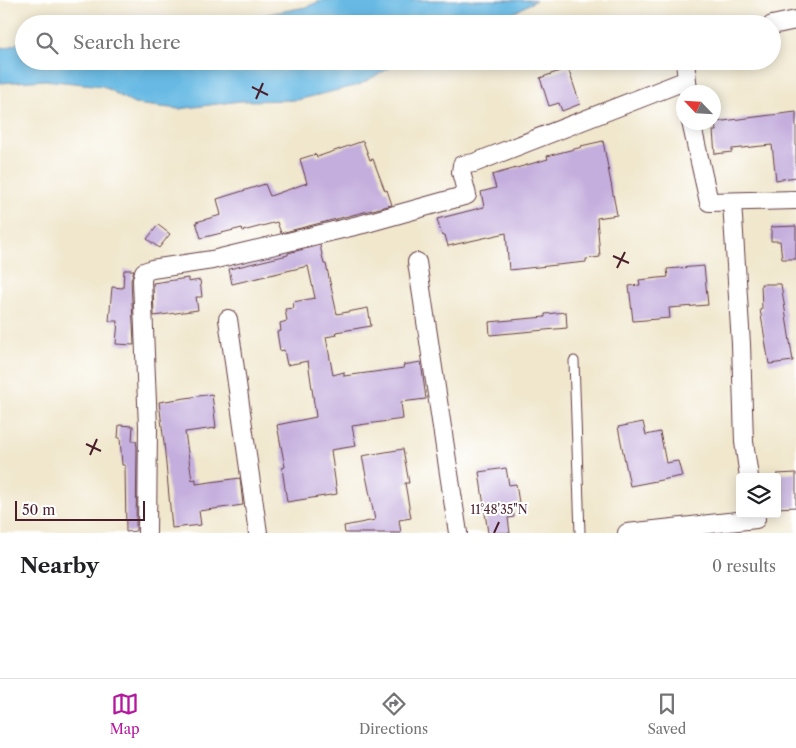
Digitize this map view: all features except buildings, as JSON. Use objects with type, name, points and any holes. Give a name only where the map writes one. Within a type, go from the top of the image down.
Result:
[{"type":"street","points":[[781,23],[796,20]]},
{"type":"street","points":[[686,70],[688,85]]},
{"type":"street","points":[[147,533],[148,427],[142,280],[144,272],[152,269],[212,260],[363,224],[467,195],[461,172],[462,166],[676,90]]},
{"type":"street","points":[[692,130],[709,202],[796,200]]},
{"type":"street","points":[[732,202],[741,344],[744,442],[748,473]]},
{"type":"street","points":[[417,262],[458,533]]},
{"type":"street","points":[[228,319],[258,533]]},
{"type":"street","points":[[627,533],[757,522]]},
{"type":"lane","points":[[574,361],[580,533]]},
{"type":"water","points":[[323,0],[536,0],[510,15],[262,15],[306,7]]},
{"type":"water","points":[[15,44],[15,70],[386,70],[359,85],[297,100],[240,101],[179,109],[134,104],[103,86],[45,80],[0,83],[0,47],[7,48]]}]
